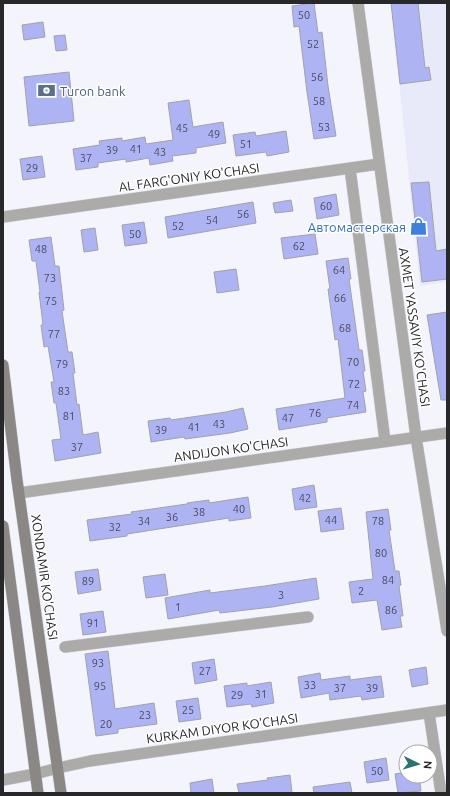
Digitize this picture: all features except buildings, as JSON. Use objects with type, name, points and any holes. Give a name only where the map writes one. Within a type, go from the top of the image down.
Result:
[{"type":"main road","name":"XONDAMIR KO'CHASI","points":[[3,365],[61,793]]},
{"type":"main road","points":[[3,526],[38,793]]},
{"type":"street","name":"AXMET YASSAVIY KO'CHASI","points":[[358,3],[416,437],[447,631]]},
{"type":"street","name":"AL FARG'ONIY KO'CHASI","points":[[3,217],[379,164]]},
{"type":"street","points":[[350,168],[385,442]]},
{"type":"street","name":"ANDIJON KO'CHASI","points":[[19,492],[447,433]]},
{"type":"street","points":[[65,647],[308,617]]},
{"type":"street","name":"KURKAM DIYOR KO'CHASI","points":[[3,780],[90,761],[447,710]]},
{"type":"street","points":[[429,713],[441,793]]},
{"type":"shaded area","points":[[391,3],[447,3],[447,282],[420,286]]},
{"type":"place","name":"Turon bank","points":[[47,91]]},
{"type":"place","name":"Автомастерская","points":[[419,227]]}]
